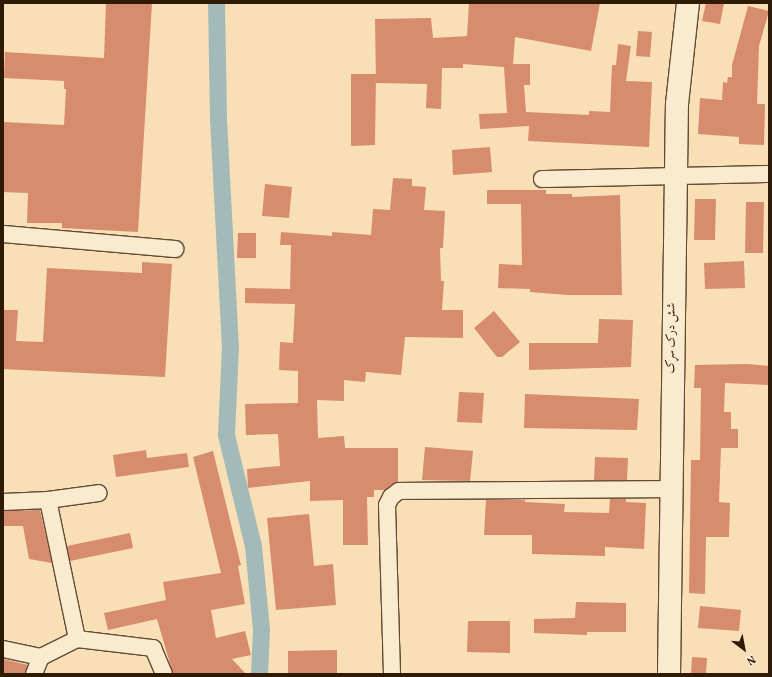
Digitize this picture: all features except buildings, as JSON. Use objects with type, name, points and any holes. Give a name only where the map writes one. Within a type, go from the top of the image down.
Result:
[{"type":"main road","name":"شش درک سړک","points":[[669,674],[672,327],[677,177],[677,104],[688,3]]},
{"type":"street","points":[[542,179],[769,174]]},
{"type":"street","points":[[3,234],[175,249]]},
{"type":"street","points":[[392,674],[387,506],[391,498],[399,491],[671,489]]},
{"type":"street","points":[[3,502],[48,500],[99,493]]},
{"type":"street","points":[[48,500],[77,639]]},
{"type":"street","points":[[3,649],[40,657],[77,639],[153,648],[164,674]]},
{"type":"street","points":[[34,674],[40,657]]},
{"type":"waterway","points":[[216,3],[218,119],[230,346],[226,435],[253,546],[261,629],[259,674]]}]
